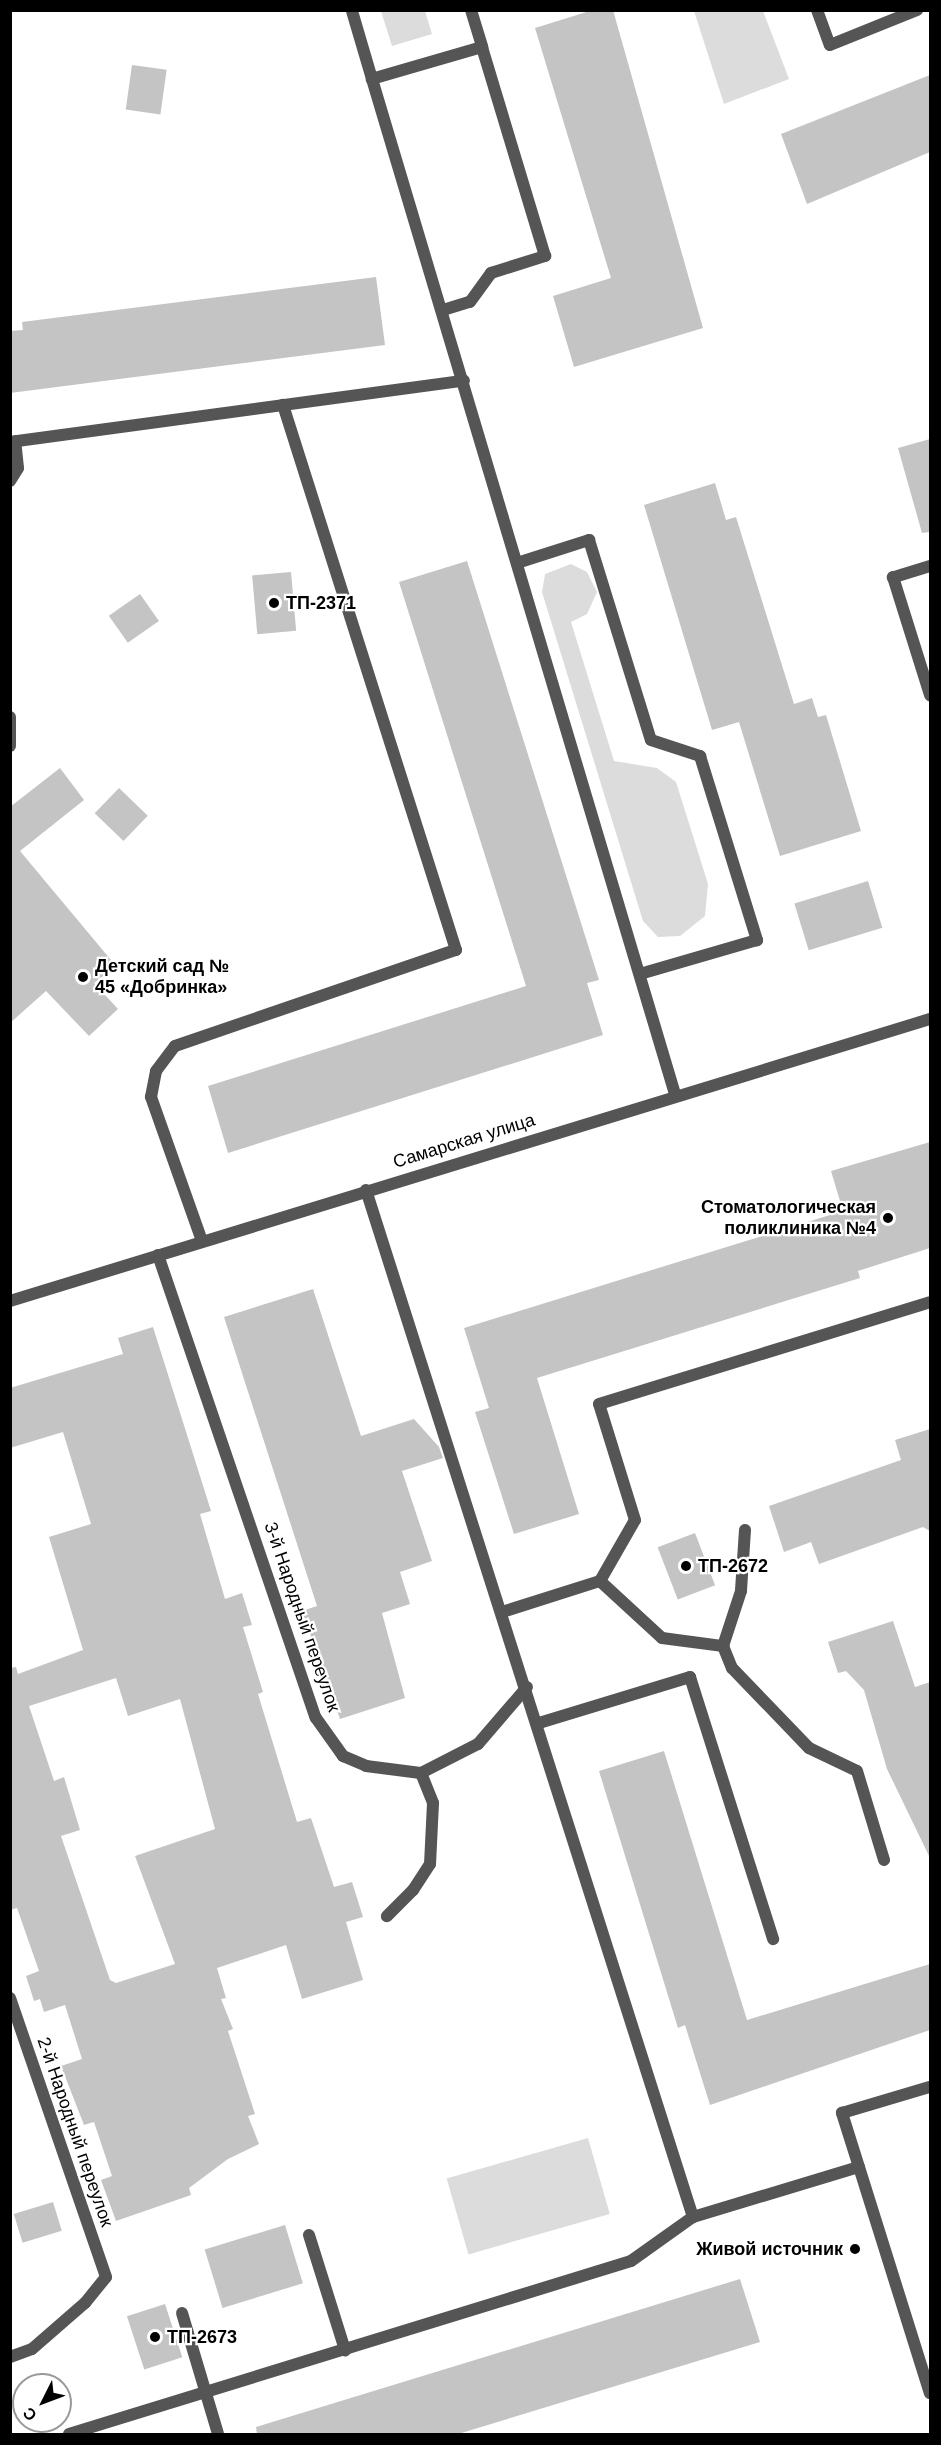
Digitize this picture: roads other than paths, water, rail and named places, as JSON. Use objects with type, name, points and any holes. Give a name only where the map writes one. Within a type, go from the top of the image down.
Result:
[{"type":"street","points":[[443,310],[470,302],[491,273],[545,256],[471,10]]},
{"type":"street","points":[[817,10],[830,45],[917,10]]},
{"type":"street","points":[[352,11],[675,1094]]},
{"type":"street","points":[[372,79],[482,47]]},
{"type":"street","points":[[10,481],[18,468],[13,441],[464,381]]},
{"type":"street","points":[[202,1241],[151,1097],[156,1071],[176,1046],[456,950],[283,405]]},
{"type":"street","points":[[517,563],[589,540],[651,740],[700,756],[757,940],[640,974]]},
{"type":"street","points":[[930,566],[893,577],[930,695]]},
{"type":"street","points":[[10,717],[10,746]]},
{"type":"street","name":"Самарская улица","points":[[10,1301],[675,1094],[930,1019]]},
{"type":"street","points":[[366,1190],[539,1723],[693,2217]]},
{"type":"street","name":"3-й Народный переулок","points":[[158,1255],[316,1718],[343,1756],[366,1766],[421,1773]]},
{"type":"street","points":[[502,1612],[600,1581],[635,1520],[599,1404],[930,1302]]},
{"type":"street","points":[[745,1530],[741,1591],[723,1646],[732,1668],[809,1748],[857,1771],[884,1860]]},
{"type":"street","points":[[600,1581],[662,1638],[723,1646]]},
{"type":"street","points":[[539,1723],[690,1677],[773,1939]]},
{"type":"street","points":[[387,1916],[413,1890],[430,1864],[433,1803],[421,1773],[478,1744],[526,1687]]},
{"type":"street","name":"2-й Народный переулок","points":[[10,1998],[106,2277],[85,2304],[32,2349],[10,2357]]},
{"type":"street","points":[[930,2087],[842,2114],[930,2393]]},
{"type":"street","points":[[69,2434],[631,2261],[693,2217],[859,2167]]},
{"type":"street","points":[[309,2235],[345,2350]]},
{"type":"street","points":[[182,2313],[218,2434]]},
{"type":"place","name":"ТП-2371","points":[[274,603]]},
{"type":"place","name":"Детский сад № 45 «Добринка»","points":[[83,977]]},
{"type":"place","name":"Стоматологическая поликлиника №4","points":[[888,1218]]},
{"type":"place","name":"ТП-2672","points":[[686,1566]]},
{"type":"place","name":"Живой источник","points":[[855,2249]]},
{"type":"place","name":"ТП-2673","points":[[155,2337]]}]
